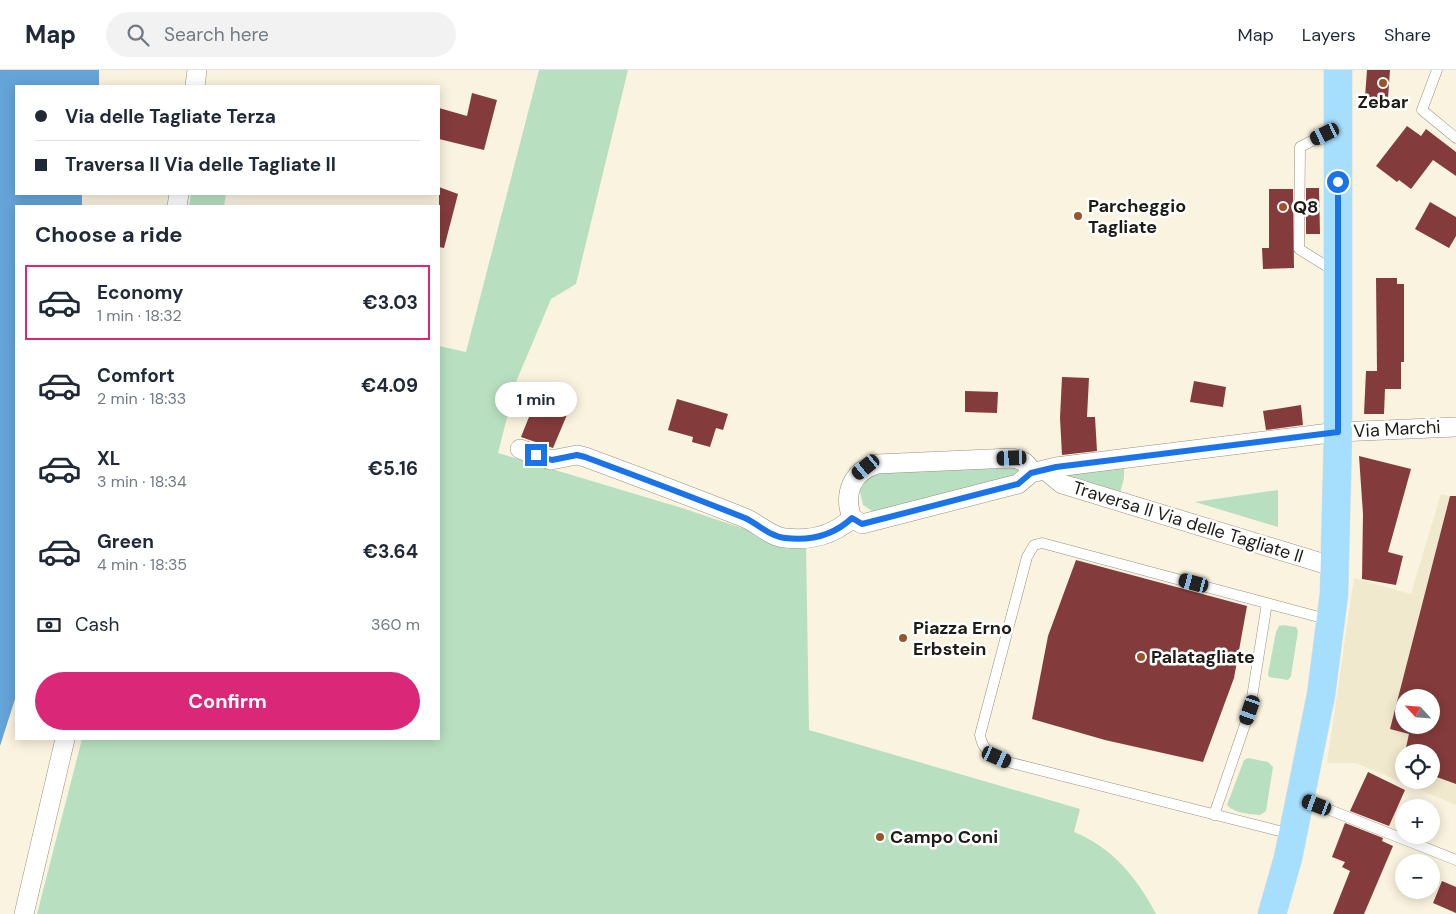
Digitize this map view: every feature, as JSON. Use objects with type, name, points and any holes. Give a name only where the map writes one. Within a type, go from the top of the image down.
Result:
[{"type":"main road","points":[[1274,912],[1301,798],[1321,695],[1331,621],[1335,566],[1338,432],[1338,70]]},
{"type":"street","points":[[195,85],[197,70]]},
{"type":"street","name":"Via Marchi","points":[[1038,472],[1338,432],[1456,427]]},
{"type":"street","points":[[520,450],[552,460],[577,455],[585,457],[747,519],[784,538],[807,538],[830,534],[842,528],[852,518],[862,524],[1018,484],[1038,472]]},
{"type":"street","name":"Traversa II Via delle Tagliate II","points":[[852,518],[848,506],[849,489],[856,475],[866,467],[877,464],[1012,458],[1022,460],[1038,472],[1062,484],[1335,566]]},
{"type":"street","points":[[24,914],[65,740]]},
{"type":"lane","points":[[1437,70],[1422,110],[1456,138]]},
{"type":"lane","points":[[1337,273],[1299,249],[1299,239],[1300,146],[1338,128]]},
{"type":"lane","points":[[1293,834],[1008,762],[986,752],[982,746],[980,735],[1027,557],[1034,544],[1042,543],[1331,621]]},
{"type":"lane","points":[[1214,815],[1250,710],[1268,603]]},
{"type":"lane","points":[[1301,798],[1456,860]]},
{"type":"shaded area","points":[[1441,494],[1456,498],[1456,805],[1418,789],[1440,789],[1440,744],[1395,744],[1395,779],[1356,763],[1327,763],[1354,578],[1411,594]]},
{"type":"green space","points":[[539,70],[628,70],[576,284],[551,299],[516,382],[498,453],[682,508],[754,532],[787,549],[806,545],[809,730],[1080,809],[1074,832],[1088,838],[1112,855],[1141,889],[1156,914],[37,914],[82,740],[440,740],[440,346],[466,352]]},
{"type":"green space","points":[[191,195],[226,195],[224,205],[189,205]]},
{"type":"green space","points":[[1124,464],[1124,478],[1120,493],[1067,476],[1064,472]]},
{"type":"green space","points":[[1015,466],[1018,470],[1016,478],[881,511],[872,511],[863,505],[860,491],[861,479],[870,473]]},
{"type":"green space","points":[[1278,490],[1278,527],[1195,502]]},
{"type":"green space","points":[[1279,626],[1296,627],[1298,631],[1291,676],[1288,680],[1269,677],[1268,674],[1276,632]]},
{"type":"green space","points":[[1248,758],[1268,762],[1273,767],[1266,811],[1260,815],[1247,814],[1230,808],[1227,805],[1244,760]]},
{"type":"water","points":[[0,70],[99,70],[99,85],[15,85],[15,195],[82,195],[82,205],[15,205],[15,699],[0,746]]},
{"type":"building","points":[[1367,70],[1390,70],[1388,98],[1365,97]]},
{"type":"building","points":[[472,93],[497,100],[484,150],[440,139],[440,108],[467,116]]},
{"type":"building","points":[[1407,126],[1421,136],[1426,129],[1456,152],[1456,176],[1433,160],[1411,189],[1399,180],[1397,182],[1376,166]]},
{"type":"building","points":[[440,187],[458,194],[444,248],[440,247]]},
{"type":"building","points":[[1306,188],[1319,188],[1320,234],[1306,234]]},
{"type":"building","points":[[1269,189],[1293,189],[1294,268],[1263,269],[1262,248],[1269,248]]},
{"type":"building","points":[[1430,202],[1456,217],[1456,236],[1449,248],[1415,229]]},
{"type":"building","points":[[1376,278],[1397,278],[1397,284],[1404,284],[1404,362],[1401,362],[1401,389],[1385,389],[1384,414],[1364,414],[1366,371],[1377,371]]},
{"type":"building","points":[[1062,377],[1089,378],[1087,417],[1095,417],[1097,451],[1062,455],[1060,418]]},
{"type":"building","points":[[1194,381],[1226,387],[1223,407],[1190,402]]},
{"type":"building","points":[[965,391],[998,392],[997,413],[965,412]]},
{"type":"building","points":[[537,397],[569,410],[553,448],[521,437]]},
{"type":"building","points":[[677,399],[728,414],[723,430],[716,428],[710,447],[692,442],[693,437],[668,430]]},
{"type":"building","points":[[1301,405],[1303,425],[1266,430],[1263,411]]},
{"type":"building","points":[[1359,456],[1411,469],[1388,552],[1403,556],[1396,585],[1362,579],[1363,514]]},
{"type":"building","points":[[1450,496],[1456,496],[1456,784],[1440,778],[1440,744],[1407,744],[1409,734],[1440,734],[1440,689],[1400,689]]},
{"type":"building","name":"Palatagliate","points":[[1076,560],[1247,606],[1234,678],[1203,762],[1105,740],[1032,719],[1048,636]]},
{"type":"building","points":[[1395,710],[1395,730],[1390,729]]},
{"type":"building","points":[[1368,772],[1395,785],[1395,789],[1405,790],[1401,799],[1395,799],[1395,812],[1389,826],[1350,811]]},
{"type":"building","points":[[1345,823],[1383,838],[1382,841],[1393,846],[1364,914],[1333,914],[1350,871],[1342,867],[1345,862],[1332,857]]},
{"type":"building","points":[[1442,881],[1456,887],[1456,913],[1433,903],[1435,899],[1440,899]]},
{"type":"place","name":"Zebar","points":[[1383,83]]},
{"type":"place","name":"Q8","points":[[1283,207]]},
{"type":"place","name":"Parcheggio Tagliate","points":[[1078,216]]},
{"type":"place","name":"Piazza Erno Erbstein","points":[[903,638]]},
{"type":"place","name":"Palatagliate","points":[[1141,657]]},
{"type":"place","name":"Campo Coni","points":[[880,837]]},
{"type":"route","points":[[536,455],[552,460],[560,460],[577,455],[585,457],[747,519],[784,538],[807,538],[830,534],[842,528],[852,518],[862,524],[1018,484],[1031,473],[1056,467],[1338,432],[1336,335],[1338,182]]}]
